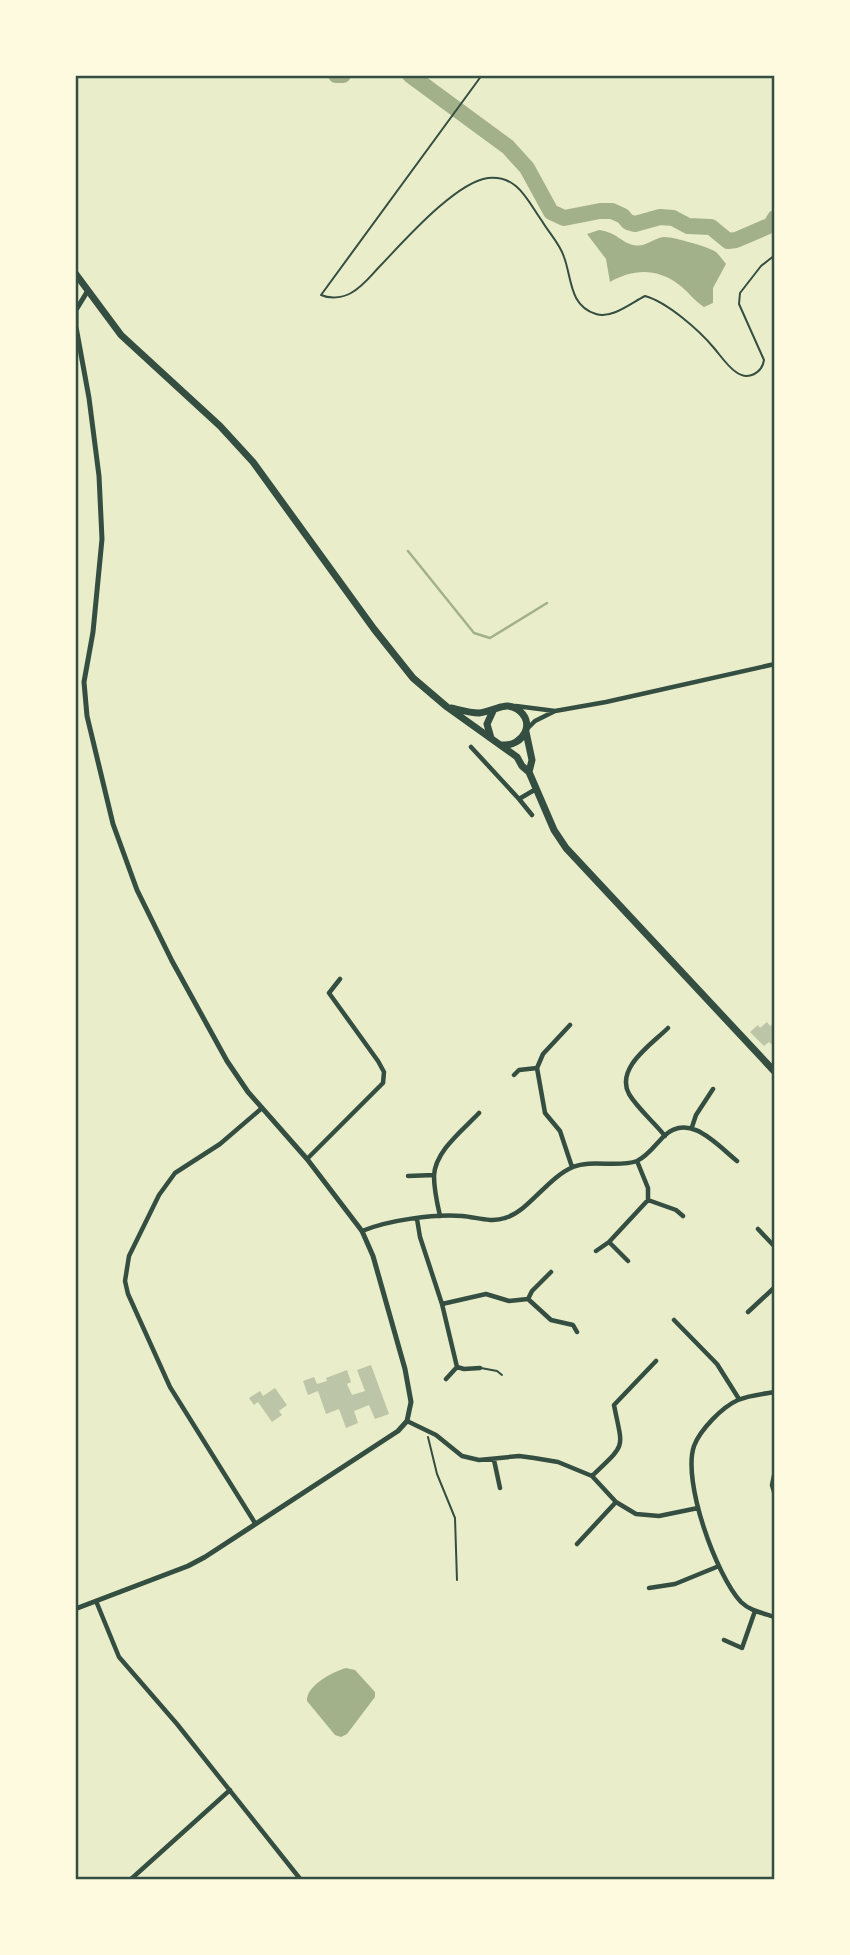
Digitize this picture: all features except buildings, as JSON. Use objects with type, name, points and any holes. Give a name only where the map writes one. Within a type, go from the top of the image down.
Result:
[{"type":"highway","points":[[75,273],[121,335],[238,444],[413,678],[447,707],[513,752],[529,772],[554,830],[566,848],[775,1072]]},
{"type":"highway","points":[[447,707],[474,713],[512,706],[523,714],[532,760],[529,772]]},
{"type":"highway","points":[[491,738],[486,724],[496,709]]},
{"type":"highway","points":[[502,745],[514,744],[526,731]]},
{"type":"street","points":[[75,1609],[188,1566],[398,1431],[407,1421],[411,1402],[405,1369],[373,1256],[362,1231],[227,1061],[137,890],[113,824],[87,716],[84,682],[93,632],[102,539],[97,467],[77,340],[76,310],[87,292]]},
{"type":"street","points":[[526,731],[535,721],[555,711],[775,664]]},
{"type":"street","points":[[512,706],[555,711]]},
{"type":"street","points":[[471,747],[532,815]]},
{"type":"street","points":[[519,799],[536,789]]},
{"type":"street","points":[[306,1159],[383,1083],[384,1077],[378,1060],[329,993],[340,979]]},
{"type":"street","points":[[570,1025],[543,1054],[537,1068],[545,1113],[560,1131],[572,1167]]},
{"type":"street","points":[[665,1136],[630,1095],[626,1083],[629,1069],[636,1059],[668,1028]]},
{"type":"street","points":[[514,1075],[519,1070],[537,1068]]},
{"type":"street","points":[[692,1127],[696,1115],[713,1090]]},
{"type":"street","points":[[255,1524],[170,1387],[128,1294],[125,1281],[129,1256],[138,1234],[159,1195],[175,1173],[220,1144],[262,1108]]},
{"type":"street","points":[[440,1216],[434,1175],[437,1162],[479,1113]]},
{"type":"street","points":[[362,1231],[374,1226],[440,1216],[502,1219],[513,1215],[551,1180],[572,1167],[637,1161],[674,1129],[692,1127],[700,1131],[737,1161]]},
{"type":"street","points":[[596,1251],[609,1242],[648,1200],[648,1188],[637,1161]]},
{"type":"street","points":[[408,1176],[434,1175]]},
{"type":"street","points":[[648,1200],[676,1210],[684,1216]]},
{"type":"street","points":[[417,1219],[457,1367]]},
{"type":"street","points":[[758,1229],[775,1247]]},
{"type":"street","points":[[609,1242],[628,1261]]},
{"type":"street","points":[[528,1299],[532,1291],[551,1272]]},
{"type":"street","points":[[748,1312],[775,1287]]},
{"type":"street","points":[[442,1304],[486,1294],[509,1301],[528,1299],[551,1320],[573,1325],[578,1332]]},
{"type":"street","points":[[674,1320],[717,1364],[739,1399]]},
{"type":"street","points":[[592,1476],[618,1451],[621,1442],[621,1430],[614,1405],[656,1361]]},
{"type":"street","points":[[457,1367],[480,1368]]},
{"type":"street","points":[[446,1379],[457,1367]]},
{"type":"street","points":[[775,1392],[739,1399],[708,1426],[695,1444],[692,1471],[701,1519],[719,1566],[742,1603],[755,1611],[775,1617]]},
{"type":"street","points":[[407,1421],[427,1429],[462,1456],[479,1460],[519,1456],[558,1462],[592,1476],[616,1502],[636,1514],[659,1516],[698,1508]]},
{"type":"street","points":[[494,1460],[500,1488]]},
{"type":"street","points":[[775,1472],[772,1485],[775,1495]]},
{"type":"street","points":[[577,1544],[616,1502]]},
{"type":"street","points":[[649,1588],[676,1584],[719,1566]]},
{"type":"street","points":[[96,1601],[120,1657],[301,1880]]},
{"type":"street","points":[[724,1640],[742,1648],[755,1611]]},
{"type":"street","points":[[130,1880],[229,1790]]},
{"type":"lane","points":[[480,1368],[497,1371],[502,1375]]},
{"type":"path","points":[[482,75],[321,295],[327,298],[349,295],[362,286],[419,227],[465,186],[484,178],[501,177],[520,187],[554,238],[564,256],[571,292],[581,305],[596,314],[611,314],[645,296],[659,300],[710,343],[736,372],[747,376],[763,368],[764,360],[739,304],[740,293],[761,266],[775,255]]},
{"type":"path","points":[[427,1429],[438,1474],[455,1518],[457,1580]]},
{"type":"shaded area","points":[[599,230],[633,245],[668,237],[716,252],[726,264],[713,288],[713,303],[704,307],[678,284],[653,273],[636,273],[610,282],[606,259],[587,234]]},
{"type":"shaded area","points":[[346,1668],[355,1670],[375,1692],[375,1697],[347,1734],[341,1737],[335,1735],[307,1701],[315,1685],[327,1676]]},
{"type":"waterway","points":[[336,75],[343,75]]},
{"type":"waterway","points":[[410,75],[508,147],[527,168],[551,212],[564,218],[600,211],[612,211],[635,224],[660,217],[673,218],[688,226],[711,227],[728,241],[771,225],[775,218]]},
{"type":"waterway","points":[[408,551],[474,633],[490,638],[547,603]]}]
